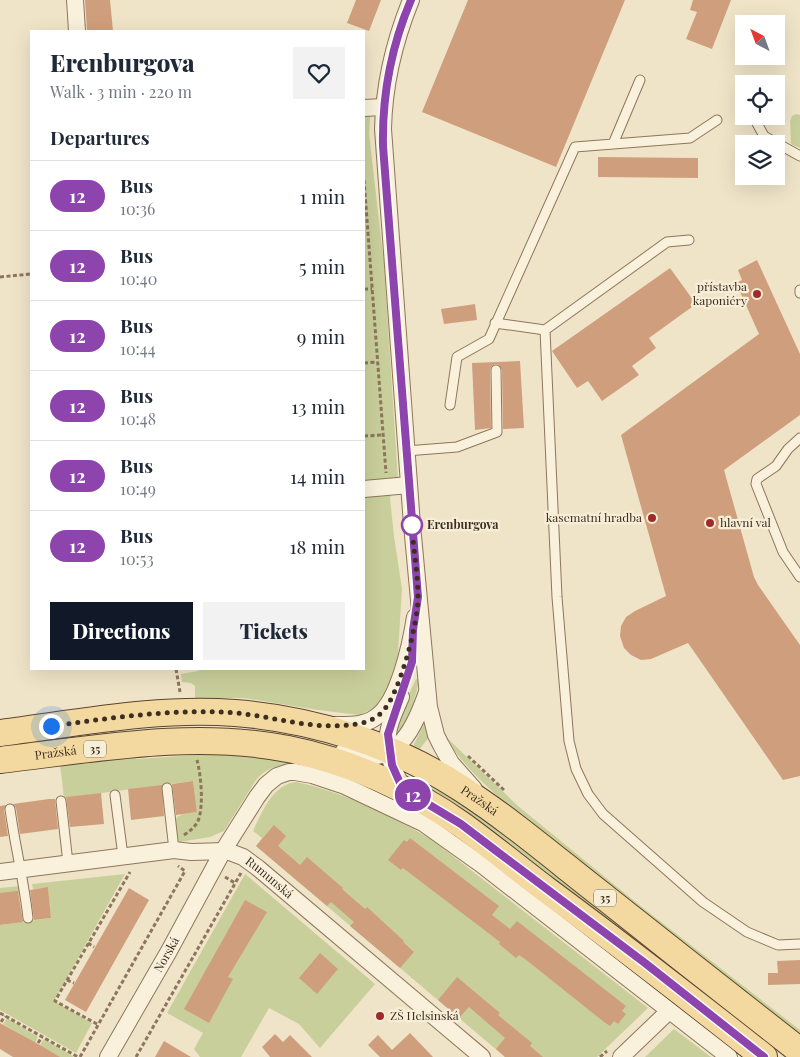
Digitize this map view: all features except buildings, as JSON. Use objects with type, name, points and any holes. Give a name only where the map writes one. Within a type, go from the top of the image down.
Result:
[{"type":"main road","name":"Pražská","points":[[0,733],[130,716],[200,712],[236,713],[315,726],[342,733],[390,752],[500,802],[800,1051]]},
{"type":"main road","name":"Pražská","points":[[0,760],[123,745],[186,749],[218,741],[290,749],[352,768],[408,792],[461,824],[645,963],[764,1057]]},
{"type":"street","points":[[75,0],[77,30]]},
{"type":"street","points":[[412,0],[392,54],[383,107],[383,146],[406,451],[427,690],[432,720],[441,745],[451,763],[500,802]]},
{"type":"street","points":[[365,108],[383,107]]},
{"type":"street","points":[[365,489],[409,485]]},
{"type":"street","points":[[315,726],[360,724],[372,720],[388,704],[404,667],[413,630],[418,597]]},
{"type":"street","points":[[408,792],[395,774],[388,741],[389,729],[412,662],[413,630]]},
{"type":"street","points":[[186,749],[205,731],[234,731],[298,740],[362,758],[381,755],[390,752],[402,742],[410,731],[418,716],[427,690]]},
{"type":"street","points":[[223,851],[262,790],[277,776],[288,772],[301,772],[338,784],[408,815],[451,842],[601,956],[729,1057]]},
{"type":"street","name":"Rumunská","points":[[0,872],[68,863],[126,864],[174,846],[191,852],[223,851],[238,854],[258,868],[482,1057]]},
{"type":"street","name":"Norská","points":[[108,1057],[169,951],[223,851]]},
{"type":"street","points":[[621,1057],[669,1010]]},
{"type":"lane","points":[[613,144],[640,80]]},
{"type":"lane","points":[[450,406],[457,357],[488,339],[575,147],[690,138],[716,120]]},
{"type":"lane","points":[[758,125],[764,136],[800,156]]},
{"type":"lane","points":[[495,323],[545,330],[667,242],[689,240]]},
{"type":"lane","points":[[545,330],[557,597],[570,741],[576,769],[588,794],[603,814],[704,902],[748,932],[778,944],[800,944]]},
{"type":"lane","points":[[406,451],[457,447],[497,432],[496,370]]},
{"type":"lane","points":[[800,438],[788,449],[780,462],[756,479],[756,484],[783,552],[800,577]]},
{"type":"lane","points":[[168,788],[174,846]]},
{"type":"lane","points":[[115,795],[126,864]]},
{"type":"lane","points":[[61,801],[68,863]]},
{"type":"lane","points":[[10,809],[28,918]]},
{"type":"path","points":[[365,215],[387,481]]},
{"type":"path","points":[[0,277],[30,274]]},
{"type":"path","points":[[365,289],[372,289]]},
{"type":"path","points":[[365,363],[377,362]]},
{"type":"path","points":[[365,436],[383,436]]},
{"type":"path","points":[[176,670],[181,700]]},
{"type":"path","points":[[174,846],[191,831],[198,820],[201,804],[200,774],[186,749]]},
{"type":"path","points":[[465,752],[488,776],[500,802]]},
{"type":"path","points":[[97,1024],[55,1001],[110,906],[126,864]]},
{"type":"path","points":[[0,1013],[79,1057],[185,871]]},
{"type":"path","points":[[136,1057],[235,883],[223,875]]},
{"type":"path","points":[[110,906],[116,910]]},
{"type":"path","points":[[88,943],[94,947]]},
{"type":"path","points":[[67,980],[74,983]]},
{"type":"path","points":[[1,1022],[5,1016]]},
{"type":"path","points":[[38,1043],[42,1037]]},
{"type":"green space","points":[[371,102],[369,134],[384,263],[398,480],[390,498],[402,589],[395,675],[379,706],[359,715],[244,698],[195,698],[195,686],[191,683],[182,682],[181,674],[198,670],[365,670],[365,103]]},
{"type":"green space","points":[[800,115],[800,148],[791,144],[790,121],[792,116]]},
{"type":"green space","points":[[416,679],[419,680],[413,702],[405,723],[397,736],[395,735],[396,721]]},
{"type":"green space","points":[[424,724],[426,724],[429,737],[417,753],[412,748]]},
{"type":"green space","points":[[444,735],[518,806],[638,904],[800,1030],[800,1039],[505,803],[464,763]]},
{"type":"green space","points":[[203,751],[304,762],[402,800],[400,803],[292,765],[281,766],[268,770],[256,780],[224,831],[210,837],[179,842],[175,830],[177,817],[197,812],[193,781],[64,798],[60,764],[132,757],[137,759],[197,755],[197,752]]},
{"type":"green space","points":[[417,774],[468,804],[792,1057],[784,1057],[614,924],[414,783]]},
{"type":"green space","points":[[296,782],[314,786],[366,805],[431,839],[648,1008],[597,1057],[505,1057],[256,846],[262,838],[253,831],[269,800],[281,788]]},
{"type":"green space","points":[[125,874],[54,1001],[92,1023],[76,1053],[0,1010],[0,925],[51,918],[48,888],[33,889],[32,884]]},
{"type":"green space","points":[[245,874],[375,984],[320,1048],[299,1024],[269,1008],[241,1057],[200,1057],[194,1049],[203,1033],[167,1013]]},
{"type":"green space","points":[[20,886],[20,893],[0,893],[0,888]]},
{"type":"green space","points":[[7,1018],[38,1037],[35,1043],[3,1024]]},
{"type":"green space","points":[[674,1029],[711,1057],[645,1057]]},
{"type":"green space","points":[[44,1039],[74,1057],[59,1057],[40,1045]]},
{"type":"bus line","name":"12","points":[[411,0],[392,54],[383,107],[383,146],[418,597],[413,630],[414,648],[412,662],[388,734],[390,757],[395,774],[408,792],[438,809],[484,841],[530,878],[645,963],[764,1057]]},
{"type":"place","name":"přístavba kaponiéry","points":[[757,294]]},
{"type":"place","name":"kasematní hradba","points":[[652,518]]},
{"type":"place","name":"hlavní val","points":[[710,523]]},
{"type":"place","name":"Erenburgova","points":[[412,525]]},
{"type":"place","name":"ZŠ Helsinská","points":[[380,1016]]},
{"type":"route","points":[[51,726],[160,713],[200,712],[236,713],[315,726],[353,725],[372,720],[385,710],[408,656],[418,597],[412,525]]}]
